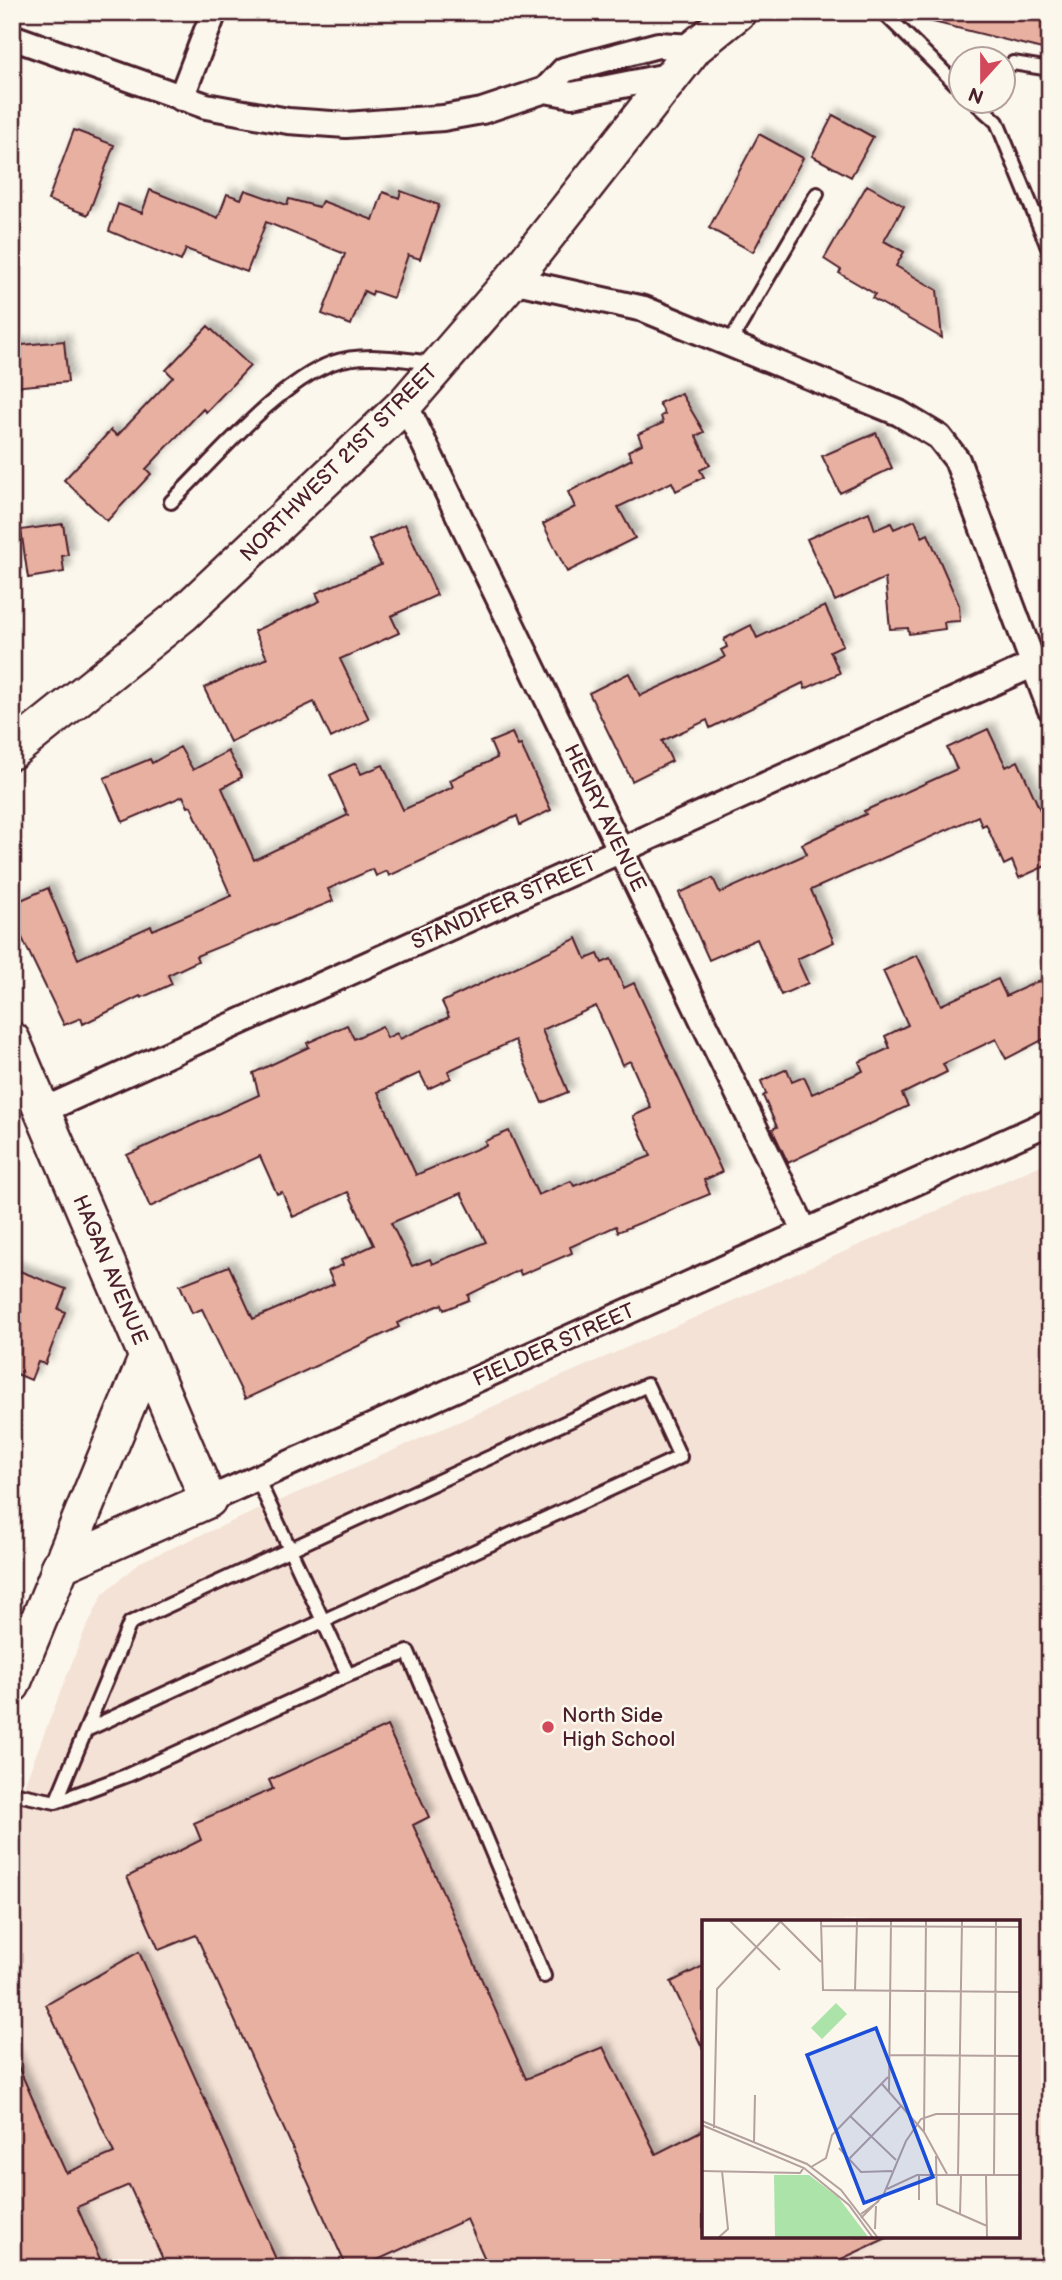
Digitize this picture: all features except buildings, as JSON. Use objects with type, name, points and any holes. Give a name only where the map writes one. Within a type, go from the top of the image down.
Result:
[{"type":"street","points":[[181,98],[214,12]]},
{"type":"street","name":"NORTHWEST 21ST STREET","points":[[12,751],[183,614],[405,404],[512,280],[695,47],[737,12]]},
{"type":"street","points":[[12,37],[206,106],[288,121],[346,125],[443,118],[482,111],[545,90],[564,70],[658,45],[695,47]]},
{"type":"street","points":[[545,90],[572,95],[673,75]]},
{"type":"street","points":[[512,280],[644,309],[899,413],[939,437],[957,460],[1050,708]]},
{"type":"street","name":"HENRY AVENUE","points":[[405,404],[805,1232]]},
{"type":"street","name":"STANDIFER STREET","points":[[42,1111],[1034,664]]},
{"type":"street","name":"HAGAN AVENUE","points":[[12,1040],[208,1500]]},
{"type":"street","name":"FIELDER STREET","points":[[59,1566],[1050,1122]]},
{"type":"street","points":[[12,1685],[147,1357]]},
{"type":"lane","points":[[883,12],[946,73]]},
{"type":"lane","points":[[1016,64],[1050,69]]},
{"type":"lane","points":[[990,116],[997,122],[1050,252]]},
{"type":"lane","points":[[729,344],[817,194]]},
{"type":"lane","points":[[171,502],[296,382],[333,362],[383,357],[440,364]]},
{"type":"lane","points":[[56,1802],[130,1623],[647,1385],[680,1457],[86,1730]]},
{"type":"lane","points":[[257,1478],[348,1675]]},
{"type":"lane","points":[[12,1793],[56,1802],[128,1775],[348,1675],[408,1652],[544,1976]]},
{"type":"shaded area","name":"North Side High School","points":[[1050,1161],[1050,2268],[12,2268],[12,1816],[82,1637],[103,1594],[140,1562]]},
{"type":"place","name":"North Side High School","points":[[548,1727]]}]
